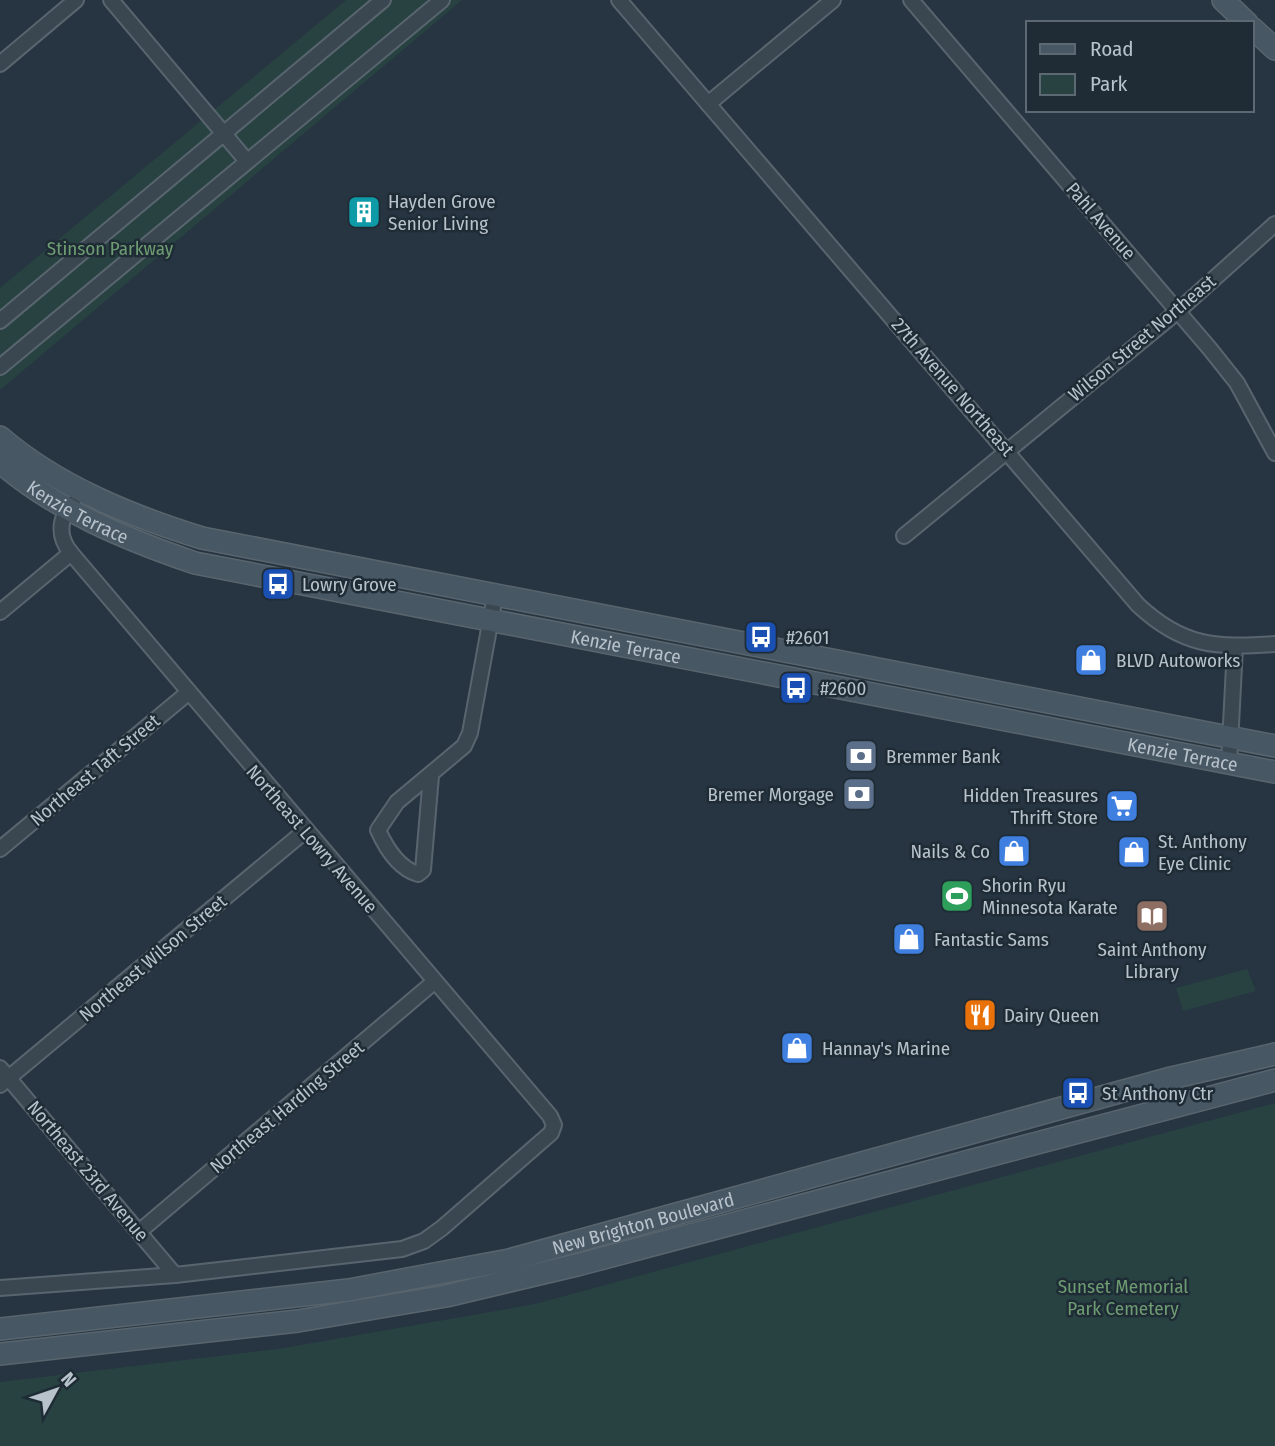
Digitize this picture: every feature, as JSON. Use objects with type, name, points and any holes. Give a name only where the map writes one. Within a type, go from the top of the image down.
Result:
[{"type":"main road","points":[[1223,0],[1245,21]]},
{"type":"main road","points":[[1254,30],[1275,49]]},
{"type":"main road","name":"Kenzie Terrace","points":[[0,437],[26,459],[85,491],[162,526],[202,538],[1275,746]]},
{"type":"main road","name":"Kenzie Terrace","points":[[0,462],[67,509],[129,538],[195,563],[1275,772]]},
{"type":"main road","name":"New Brighton Boulevard","points":[[0,1329],[349,1290],[509,1260],[1167,1079],[1275,1054]]},
{"type":"main road","name":"New Brighton Boulevard","points":[[0,1354],[298,1321],[446,1296],[581,1264],[1275,1080]]},
{"type":"street","points":[[0,64],[76,0]]},
{"type":"street","points":[[111,0],[246,160]]},
{"type":"street","points":[[0,321],[383,0]]},
{"type":"street","points":[[0,367],[246,160],[442,0]]},
{"type":"street","name":"27th Avenue Northeast","points":[[619,0],[1138,605],[1157,622],[1191,640],[1235,647],[1275,644]]},
{"type":"street","points":[[708,104],[833,0]]},
{"type":"street","name":"Pahl Avenue","points":[[911,0],[1237,383],[1275,453]]},
{"type":"street","name":"Wilson Street Northeast","points":[[904,536],[1178,311],[1275,224]]},
{"type":"street","points":[[0,612],[66,547],[61,529],[67,509],[85,491]]},
{"type":"street","name":"Northeast Lowry Avenue","points":[[66,547],[550,1116],[554,1125],[551,1133],[424,1241],[402,1249],[175,1275]]},
{"type":"street","points":[[431,776],[423,870],[418,874],[404,867],[387,849],[378,830],[397,803],[464,746],[470,733],[495,596]]},
{"type":"street","points":[[1228,763],[1235,647]]},
{"type":"street","name":"Northeast Taft Street","points":[[0,849],[189,692]]},
{"type":"street","name":"Northeast Wilson Street","points":[[3,1077],[305,831]]},
{"type":"street","name":"Northeast Harding Street","points":[[140,1231],[434,982]]},
{"type":"street","name":"Northeast 23rd Avenue","points":[[3,1077],[140,1231],[175,1275]]},
{"type":"street","points":[[0,1288],[175,1275]]},
{"type":"green space","name":"Stinson Parkway","points":[[346,0],[462,0],[0,390],[0,288]]},
{"type":"green space","points":[[1247,969],[1256,991],[1183,1011],[1176,988]]},
{"type":"green space","name":"Sunset Memorial Park Cemetery","points":[[1275,1103],[1275,1446],[0,1446],[0,1382],[278,1349],[535,1304]]},
{"type":"place","name":"Hayden Grove Senior Living","points":[[364,212]]},
{"type":"place","name":"Lowry Grove","points":[[278,584]]},
{"type":"place","name":"#2601","points":[[761,637]]},
{"type":"place","name":"BLVD Autoworks","points":[[1091,660]]},
{"type":"place","name":"#2600","points":[[796,688]]},
{"type":"place","name":"Bremmer Bank","points":[[861,756]]},
{"type":"place","name":"Bremer Morgage","points":[[859,794]]},
{"type":"place","name":"Hidden Treasures Thrift Store","points":[[1122,806]]},
{"type":"place","name":"Nails & Co","points":[[1014,851]]},
{"type":"place","name":"St. Anthony Eye Clinic","points":[[1134,852]]},
{"type":"place","name":"Shorin Ryu Minnesota Karate","points":[[957,896]]},
{"type":"place","name":"Saint Anthony Library","points":[[1152,916]]},
{"type":"place","name":"Fantastic Sams","points":[[909,939]]},
{"type":"place","name":"Dairy Queen","points":[[980,1015]]},
{"type":"place","name":"Hannay's Marine","points":[[797,1048]]},
{"type":"place","name":"St Anthony Ctr","points":[[1078,1093]]}]
